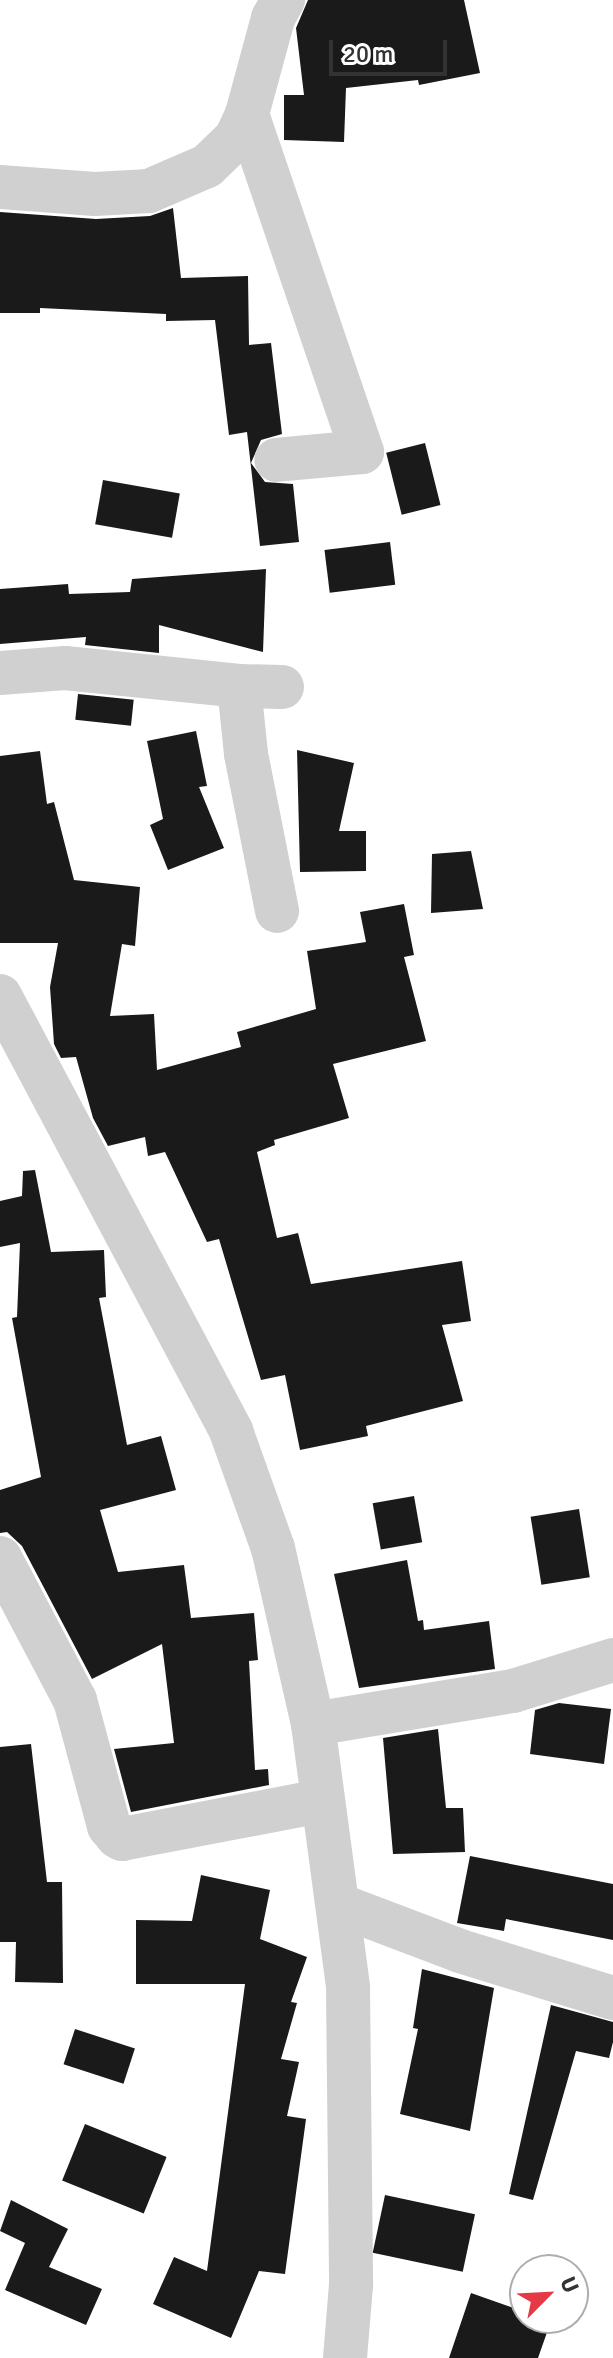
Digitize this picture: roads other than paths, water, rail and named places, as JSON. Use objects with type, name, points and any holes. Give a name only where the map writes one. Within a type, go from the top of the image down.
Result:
[{"type":"street","points":[[0,187],[95,194],[149,191],[207,166],[236,138],[247,114],[273,18],[283,0]]},
{"type":"street","points":[[247,114],[362,452],[276,460]]},
{"type":"street","points":[[0,673],[65,668],[239,686],[282,687]]},
{"type":"street","points":[[239,686],[246,754],[277,911]]},
{"type":"street","points":[[5,1017],[141,1254],[231,1431],[273,1548],[313,1724],[348,1988],[351,2285],[345,2358]]},
{"type":"street","points":[[0,1558],[75,1700],[109,1826],[117,1836],[122,1839],[321,1801]]},
{"type":"street","points":[[313,1724],[513,1691],[613,1660]]},
{"type":"street","points":[[339,1905],[460,1951],[613,1998]]}]
